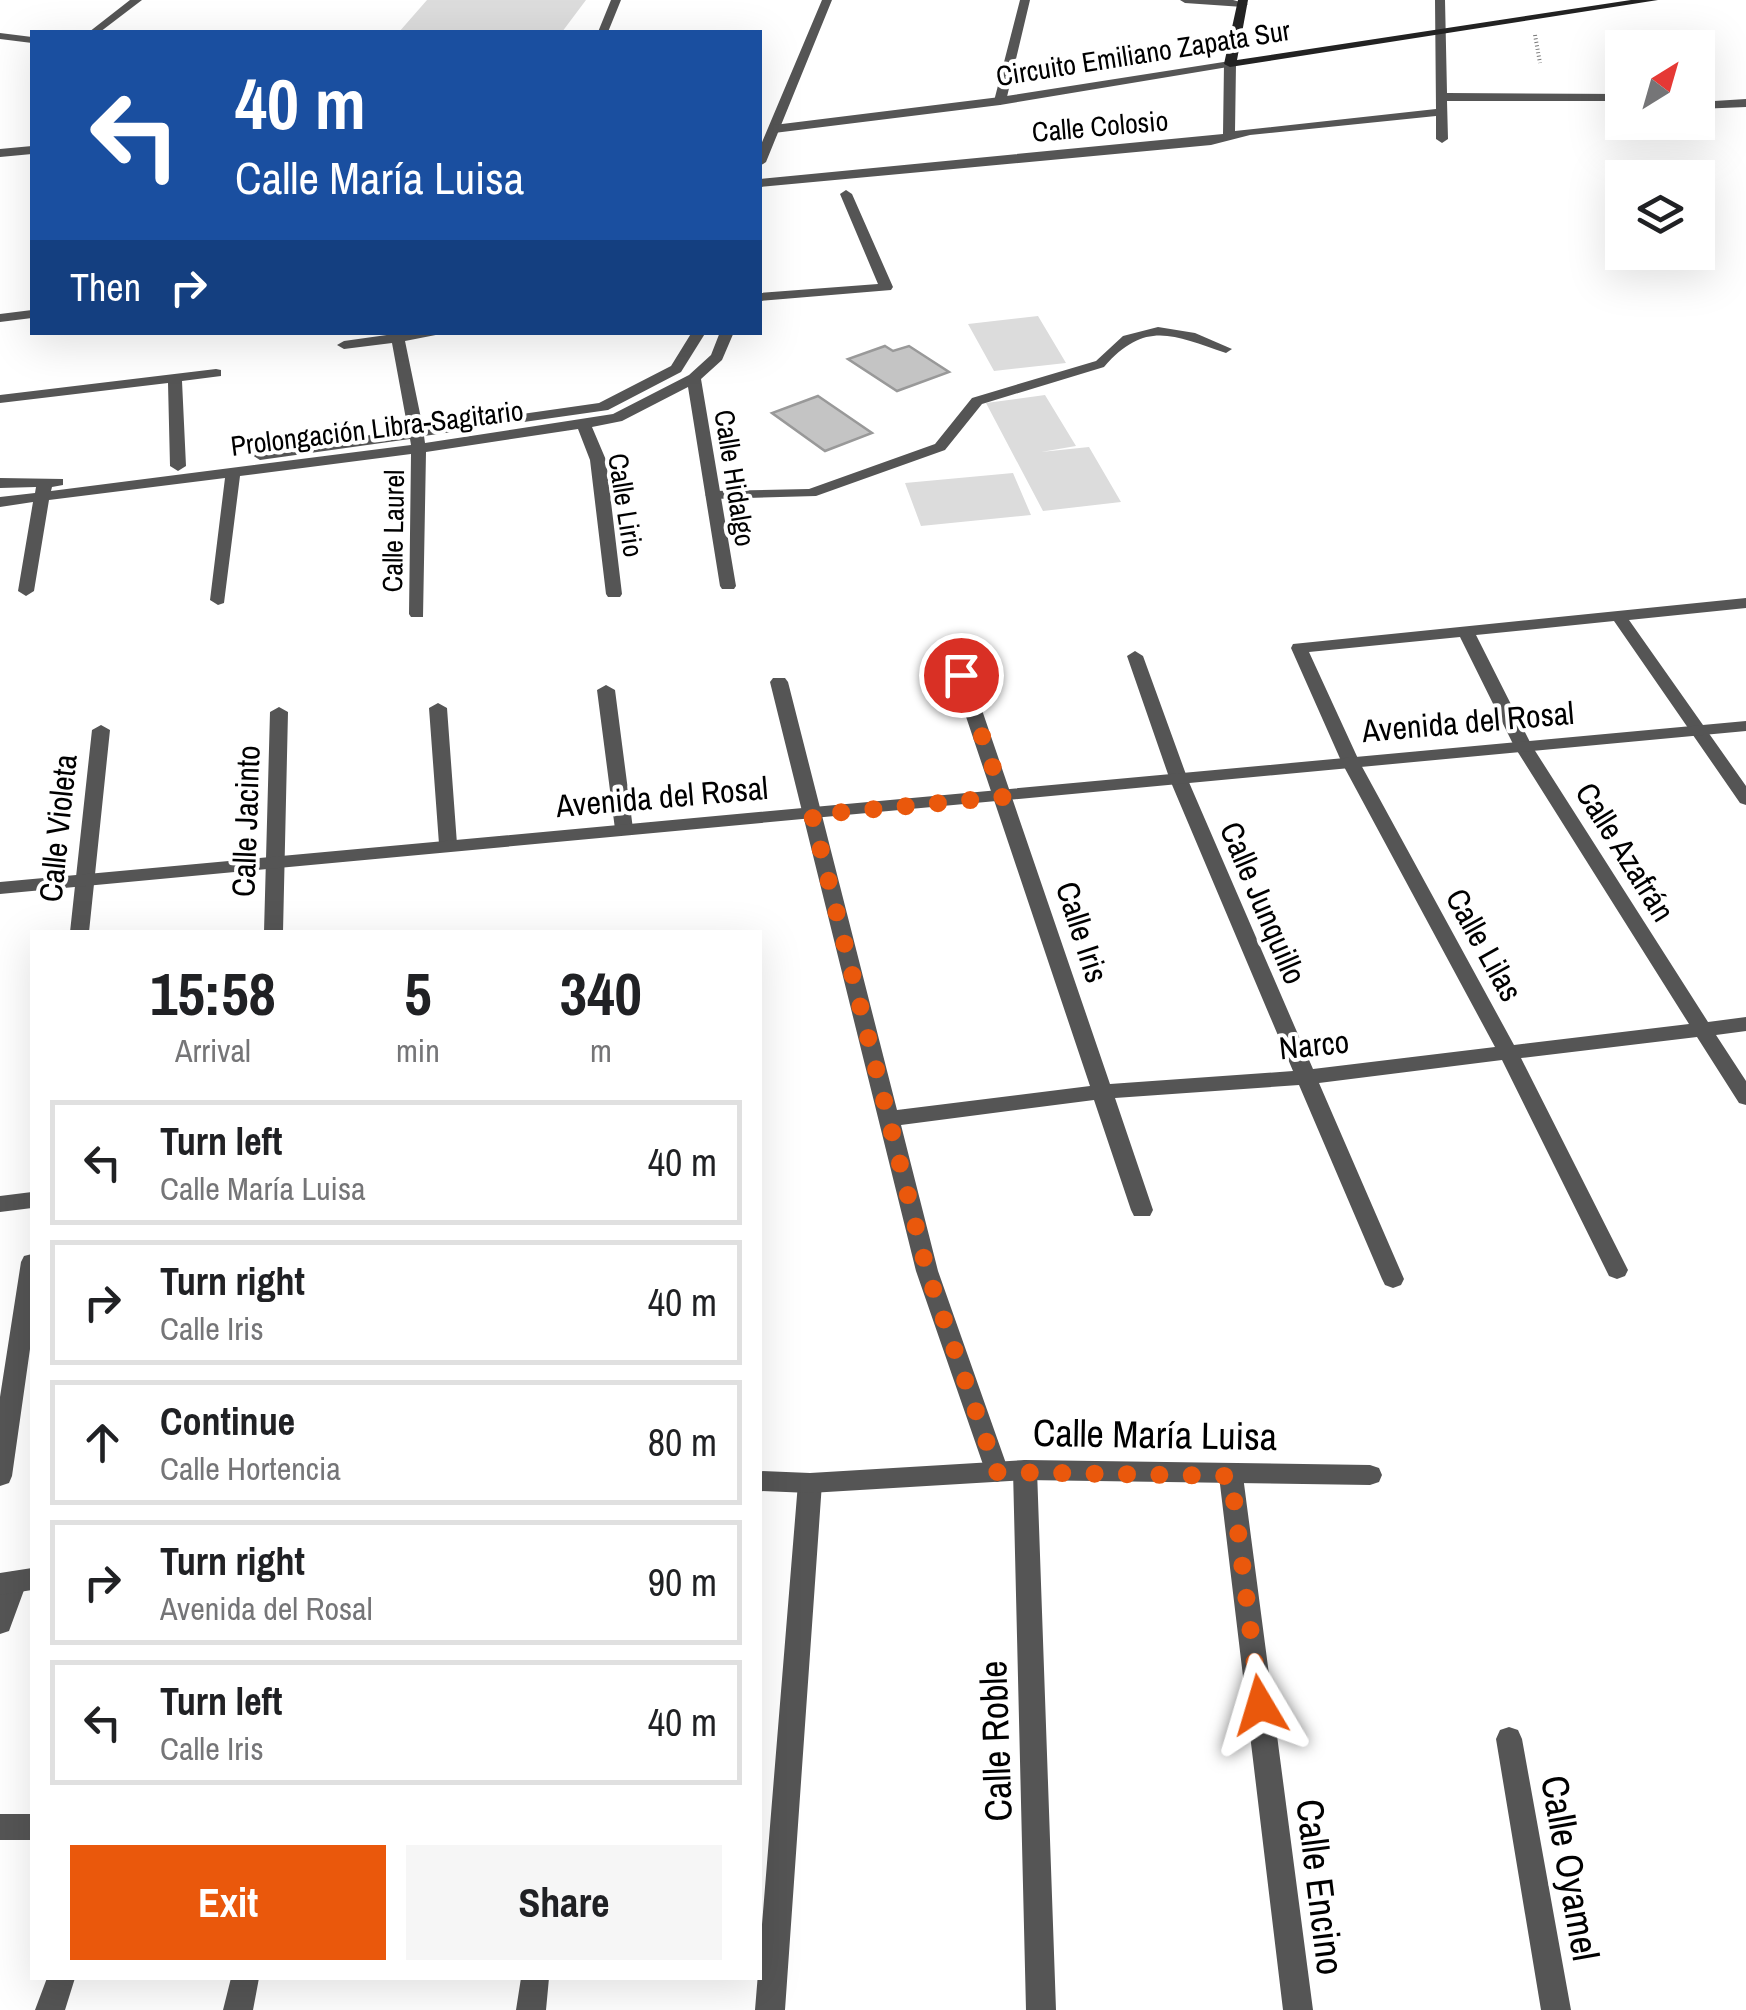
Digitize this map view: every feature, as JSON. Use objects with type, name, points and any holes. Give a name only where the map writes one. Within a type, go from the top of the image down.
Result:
[{"type":"main road","name":"Circuito Emiliano Zapata Sur","points":[[1230,64],[1653,0]]},
{"type":"main road","points":[[1230,64],[1243,2]]},
{"type":"street","points":[[97,30],[137,0]]},
{"type":"street","points":[[605,30],[616,0]]},
{"type":"street","points":[[762,156],[827,0]]},
{"type":"street","points":[[1000,101],[1026,0]]},
{"type":"street","points":[[1185,0],[1243,2]]},
{"type":"street","points":[[1440,0],[1442,139]]},
{"type":"street","points":[[0,36],[30,40]]},
{"type":"street","points":[[1229,138],[1230,64]]},
{"type":"street","name":"Circuito Emiliano Zapata Sur","points":[[762,125],[774,129],[1000,101],[1230,64]]},
{"type":"street","points":[[1444,97],[1605,98]]},
{"type":"street","points":[[1715,105],[1746,103]]},
{"type":"street","name":"Calle Colosio","points":[[762,183],[1229,138],[1443,112]]},
{"type":"street","points":[[0,152],[30,150]]},
{"type":"street","points":[[762,296],[886,287],[846,194]]},
{"type":"street","points":[[0,318],[30,314]]},
{"type":"street","points":[[344,345],[421,335]]},
{"type":"street","name":"Prolongación Libra-Sagitario","points":[[0,483],[45,491],[233,472],[603,408],[676,369],[697,335]]},
{"type":"street","name":"Prolongación Libra-Sagitario","points":[[0,502],[178,466],[584,425],[617,418],[694,378],[717,358],[725,335]]},
{"type":"street","name":"Calle Laurel","points":[[398,338],[418,441],[418,614]]},
{"type":"street","points":[[0,399],[216,374]]},
{"type":"street","name":"Calle Hidalgo","points":[[694,378],[728,586]]},
{"type":"street","points":[[175,379],[178,466]]},
{"type":"street","name":"Calle Lirio","points":[[584,425],[598,460],[614,594]]},
{"type":"street","points":[[218,600],[233,472]]},
{"type":"street","points":[[26,591],[45,491]]},
{"type":"street","points":[[1466,630],[1746,603]]},
{"type":"street","points":[[1617,614],[1746,799]]},
{"type":"street","name":"Calle Lilas","points":[[1466,630],[1298,648],[1351,763],[1507,1050],[1617,1270]]},
{"type":"street","name":"Calle Azafrán","points":[[1466,630],[1523,746],[1746,1098]]},
{"type":"street","name":"Calle Junquillo","points":[[1135,656],[1178,780],[1393,1279]]},
{"type":"street","name":"Calle Iris","points":[[961,675],[1142,1210]]},
{"type":"street","points":[[779,682],[927,1271],[997,1472]]},
{"type":"street","points":[[606,690],[624,830]]},
{"type":"street","points":[[438,708],[448,844]]},
{"type":"street","name":"Calle Jacinto","points":[[273,930],[279,712]]},
{"type":"street","name":"Avenida del Rosal","points":[[0,888],[1746,726]]},
{"type":"street","name":"Calle Violeta","points":[[79,930],[101,730]]},
{"type":"street","name":"Narco","points":[[888,1119],[1101,1092],[1305,1077],[1746,1024]]},
{"type":"street","points":[[0,1204],[30,1200]]},
{"type":"street","points":[[0,1476],[30,1275]]},
{"type":"street","name":"Calle María Luisa","points":[[762,1480],[810,1483],[1025,1470],[1231,1476],[1370,1475]]},
{"type":"street","name":"Calle Roble","points":[[1025,1470],[1041,2010]]},
{"type":"street","name":"Calle Encino","points":[[1231,1476],[1298,2010]]},
{"type":"street","points":[[770,2010],[810,1483]]},
{"type":"street","points":[[0,1623],[15,1582]]},
{"type":"street","name":"Calle Oyamel","points":[[1509,1738],[1556,2010]]},
{"type":"street","points":[[0,1827],[30,1826]]},
{"type":"street","points":[[50,2010],[60,1980]]},
{"type":"street","points":[[238,2010],[245,1980]]},
{"type":"street","points":[[530,2010],[535,1980]]},
{"type":"lane","points":[[712,495],[810,493],[940,447],[976,401],[1100,364],[1111,350],[1143,330],[1190,333],[1226,349]]},
{"type":"path","points":[[1531,19],[1540,62]]},
{"type":"shaded area","points":[[427,0],[586,0],[564,30],[401,30]]},
{"type":"shaded area","points":[[1038,316],[1066,363],[994,371],[968,324]]},
{"type":"shaded area","points":[[1045,395],[1076,446],[1041,452],[1089,447],[1121,502],[1043,511],[986,403]]},
{"type":"shaded area","points":[[1013,473],[1031,515],[921,526],[905,483]]},
{"type":"building","points":[[885,346],[893,351],[909,346],[949,372],[897,391],[848,359]]},
{"type":"building","points":[[818,396],[872,433],[825,451],[772,413]]},
{"type":"route","points":[[961,675],[1003,797],[812,815],[927,1271],[997,1472],[1231,1476],[1260,1705]]}]
